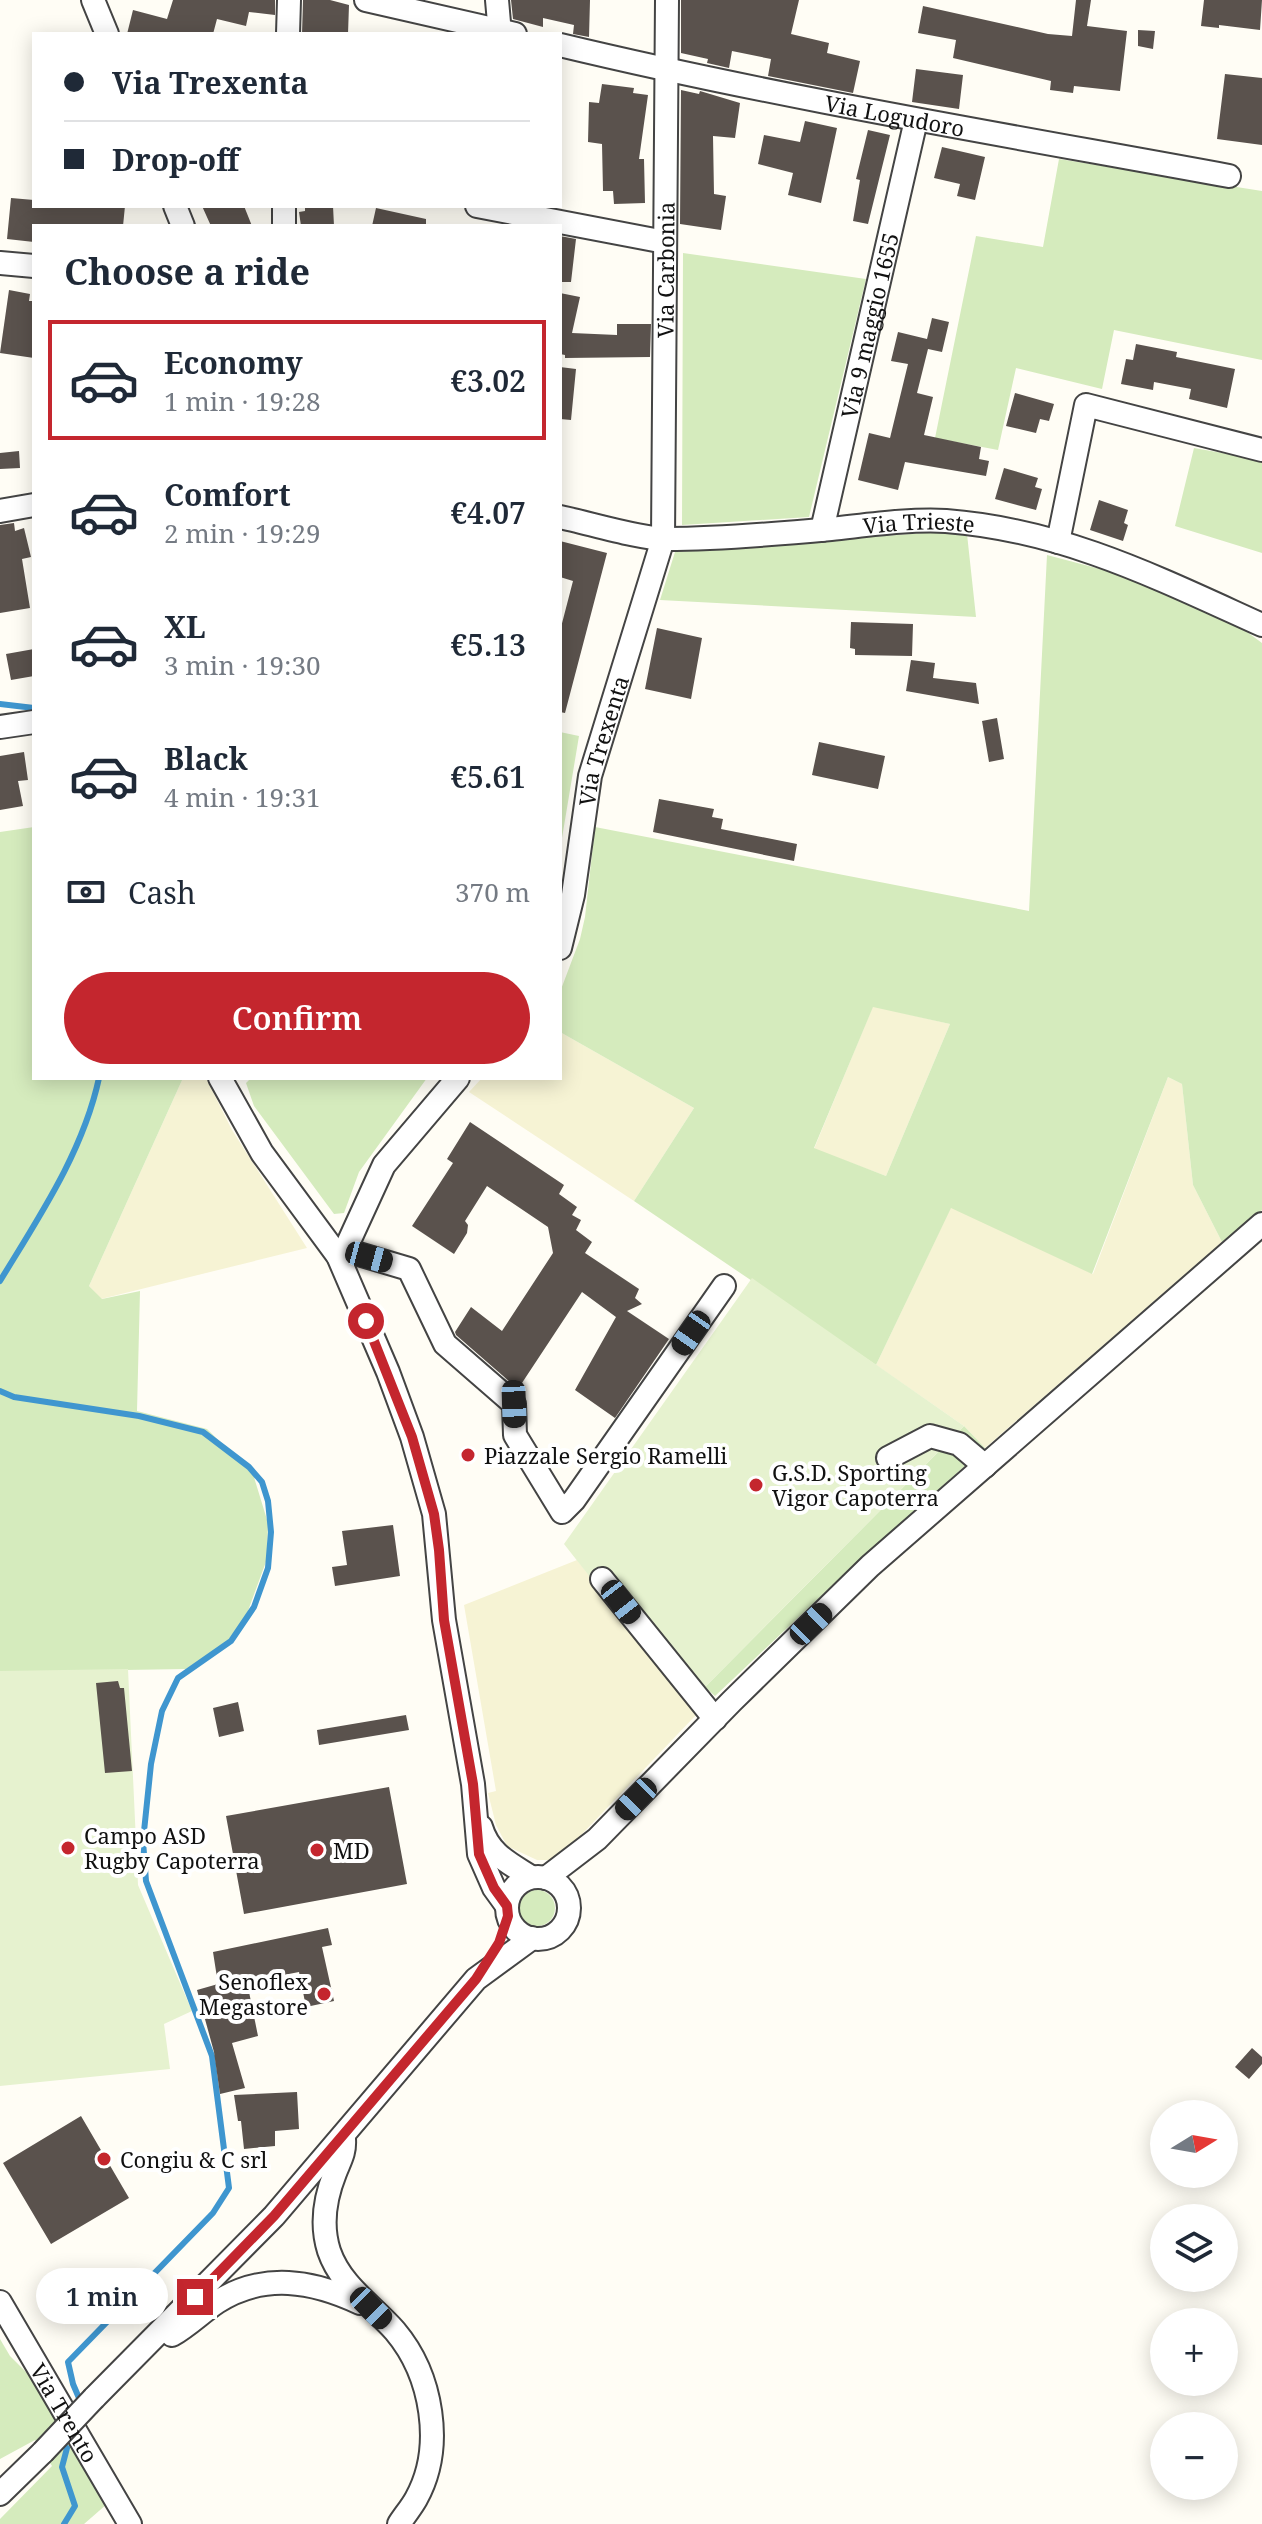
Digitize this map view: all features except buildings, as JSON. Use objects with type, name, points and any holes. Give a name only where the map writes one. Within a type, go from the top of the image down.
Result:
[{"type":"street","points":[[93,0],[106,32]]},
{"type":"street","points":[[288,32],[289,0]]},
{"type":"street","points":[[366,0],[501,32]]},
{"type":"street","points":[[497,0],[505,32]]},
{"type":"street","name":"Via Carbonia","points":[[663,539],[667,0]]},
{"type":"street","name":"Via Logudoro","points":[[562,45],[916,120],[1229,176]]},
{"type":"street","name":"Via 9 maggio 1655","points":[[822,530],[916,120]]},
{"type":"street","points":[[485,208],[665,242]]},
{"type":"street","points":[[0,263],[32,266]]},
{"type":"street","points":[[1058,542],[1086,405],[1262,450]]},
{"type":"street","points":[[0,511],[32,505]]},
{"type":"street","name":"Via Trieste","points":[[562,517],[663,539],[822,530],[898,522],[943,521],[979,525],[1103,555],[1172,582],[1262,625]]},
{"type":"street","name":"Via Trexenta","points":[[562,940],[573,895],[590,776],[663,539]]},
{"type":"street","points":[[0,727],[32,722]]},
{"type":"street","points":[[221,1080],[262,1153],[341,1253],[407,1424],[434,1514],[444,1620],[477,1815],[481,1859],[519,1933],[532,1938],[548,1937],[564,1926],[568,1916],[567,1897],[574,1876],[597,1839]]},
{"type":"street","points":[[341,1253],[384,1165],[456,1080]]},
{"type":"street","points":[[5,2485],[43,2452],[274,2216],[344,2135],[476,1979],[499,1943],[514,1888],[538,1878],[597,1839],[870,1566],[1262,1224]]},
{"type":"street","points":[[341,1253],[409,1269],[445,1344],[514,1404],[515,1435],[562,1512],[574,1500],[724,1286]]},
{"type":"street","points":[[888,1458],[930,1436],[959,1444],[985,1466]]},
{"type":"street","points":[[602,1579],[715,1719]]},
{"type":"street","points":[[477,1815],[485,1841],[492,1850],[538,1878],[560,1886],[567,1897]]},
{"type":"street","points":[[476,1979],[532,1938]]},
{"type":"street","points":[[344,2135],[345,2153],[331,2183],[324,2215],[329,2249],[340,2276],[396,2333],[415,2362],[427,2396],[433,2433],[428,2466],[417,2498],[399,2524]]},
{"type":"street","points":[[155,2337],[174,2335],[218,2301],[242,2291],[292,2281],[330,2289],[371,2308]]},
{"type":"street","name":"Via Trento","points":[[0,2302],[6,2317],[130,2524]]},
{"type":"shaded area","points":[[873,1006],[950,1024],[886,1176],[814,1149]]},
{"type":"shaded area","points":[[562,1033],[694,1108],[634,1201],[469,1092],[480,1080],[562,1080]]},
{"type":"shaded area","points":[[1168,1077],[1182,1084],[1193,1185],[1222,1242],[985,1448],[964,1426],[876,1365],[951,1207],[1093,1274]]},
{"type":"shaded area","points":[[182,1080],[207,1080],[232,1130],[307,1248],[101,1299],[89,1286]]},
{"type":"shaded area","points":[[577,1560],[697,1714],[562,1855],[537,1860],[507,1846],[496,1825],[488,1793],[496,1791],[464,1605]]},
{"type":"green space","points":[[1059,159],[1262,191],[1262,360],[1114,330],[1102,389],[1016,368],[998,450],[935,438],[976,236],[1043,247]]},
{"type":"green space","points":[[683,253],[866,279],[809,517],[682,525]]},
{"type":"green space","points":[[1194,448],[1262,460],[1262,553],[1175,526]]},
{"type":"green space","points":[[937,532],[967,534],[976,617],[660,600],[675,552]]},
{"type":"green space","points":[[1047,555],[1165,590],[1243,629],[1262,643],[1262,1210],[1222,1242],[1193,1185],[1182,1084],[1168,1077],[1092,1274],[951,1208],[876,1365],[634,1201],[694,1108],[562,1033],[562,987],[585,917],[595,827],[1029,911]],"holes":[[[873,1007],[950,1024],[886,1176],[814,1148]]]},
{"type":"green space","points":[[562,732],[579,736],[562,838]]},
{"type":"green space","points":[[32,827],[32,1080],[182,1080],[89,1286],[102,1299],[140,1291],[137,1411],[207,1429],[253,1474],[268,1523],[267,1559],[245,1619],[225,1644],[186,1669],[0,1672],[0,832]]},
{"type":"green space","points":[[249,1080],[426,1080],[359,1172],[344,1213],[334,1214],[254,1106],[246,1083]]},
{"type":"green space","name":"G.S.D. Sporting Vigor Capoterra","points":[[752,1278],[964,1426],[689,1703],[564,1544]]},
{"type":"green space","points":[[964,1426],[985,1448],[855,1564],[715,1696],[705,1687]]},
{"type":"green space","name":"Campo ASD Rugby Capoterra","points":[[128,1669],[138,1885],[192,2011],[164,2024],[170,2069],[0,2086],[0,1671]]},
{"type":"green space","points":[[537,1890],[550,1895],[555,1908],[550,1921],[537,1926],[524,1921],[519,1908],[524,1895]]},
{"type":"green space","points":[[0,2339],[10,2356],[31,2377],[107,2504],[84,2524],[0,2524],[0,2519],[52,2466],[35,2440],[0,2459]]},
{"type":"waterway","points":[[0,704],[32,708]]},
{"type":"waterway","points":[[0,1281],[71,1158],[98,1080]]},
{"type":"waterway","points":[[0,1391],[14,1397],[139,1416],[203,1432],[249,1467],[262,1482],[268,1501],[271,1532],[268,1568],[254,1607],[231,1641],[178,1678],[162,1711],[151,1764],[143,1841],[146,1881],[212,2056],[229,2188],[213,2213],[68,2362],[79,2398]]},
{"type":"waterway","points":[[64,2524],[75,2506],[62,2467],[67,2448]]},
{"type":"place","name":"Piazzale Sergio Ramelli","points":[[468,1455]]},
{"type":"place","name":"G.S.D. Sporting Vigor Capoterra","points":[[756,1485]]},
{"type":"place","name":"Campo ASD Rugby Capoterra","points":[[68,1848]]},
{"type":"place","name":"MD","points":[[317,1850]]},
{"type":"place","name":"Senoflex Megastore","points":[[324,1994]]},
{"type":"place","name":"Congiu & C srl","points":[[104,2159]]},
{"type":"route","points":[[195,2297],[274,2216],[476,1979],[499,1943],[508,1916],[507,1906],[494,1888],[479,1854],[473,1784],[444,1620],[434,1514],[412,1437],[366,1321]]}]
